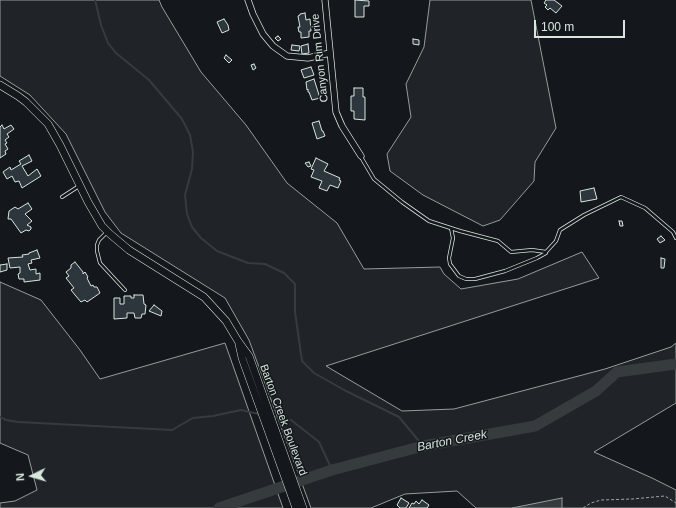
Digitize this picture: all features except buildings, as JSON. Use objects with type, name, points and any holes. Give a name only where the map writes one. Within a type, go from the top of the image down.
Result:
[{"type":"street","points":[[248,0],[262,34],[273,46],[287,56],[308,58],[330,53]]},
{"type":"street","name":"Canyon Rim Drive","points":[[325,0],[336,112],[342,126],[361,156]]},
{"type":"street","name":"Barton Creek Boulevard","points":[[0,85],[26,102],[48,124],[60,144],[79,186],[107,232],[129,250],[204,298],[226,321],[238,341],[245,357],[303,508]]},
{"type":"street","name":"Barton Creek Boulevard","points":[[245,357],[296,508]]},
{"type":"lane","points":[[361,156],[374,179],[402,202],[429,221],[498,241],[511,252],[532,250],[546,252]]},
{"type":"lane","points":[[62,197],[79,186]]},
{"type":"lane","points":[[451,228],[453,238],[449,258],[450,264],[459,276],[466,279],[475,279],[505,271],[537,258],[546,252],[556,241],[560,230],[584,215],[621,197],[645,208],[673,232],[676,238]]},
{"type":"lane","points":[[107,232],[99,240],[97,245],[100,263],[125,290]]},
{"type":"path","points":[[583,508],[591,503],[601,500],[665,496],[676,502]]},
{"type":"shaded area","points":[[0,0],[159,0],[201,72],[246,125],[287,183],[337,223],[364,269],[440,267],[444,274],[461,289],[518,279],[582,252],[599,278],[326,366],[402,411],[454,409],[605,369],[671,347],[676,343],[676,403],[594,452],[676,490],[676,508],[476,508],[457,491],[405,494],[371,508],[311,508],[249,340],[225,298],[121,233],[105,212],[66,134],[30,95],[0,76]]},
{"type":"shaded area","points":[[430,0],[531,0],[556,128],[535,162],[534,181],[500,220],[483,226],[423,195],[390,171],[387,154],[411,117],[406,84],[424,47]]},
{"type":"shaded area","points":[[0,282],[41,300],[80,350],[100,379],[225,343],[283,508],[0,508],[0,503],[15,501],[37,490],[28,455],[0,443]]},
{"type":"shaded area","points":[[562,498],[562,508],[512,508]]},
{"type":"waterway","points":[[95,0],[101,25],[108,43],[116,53],[149,80],[182,119],[190,135],[193,152],[192,169],[185,195],[187,214],[192,227],[201,238],[217,251],[248,263],[265,264],[284,273],[295,284],[295,312],[302,361],[314,373],[346,391],[399,417],[423,446]]},
{"type":"waterway","name":"Barton Creek","points":[[219,508],[332,470],[423,446],[535,426],[596,391],[617,372],[676,364]]},
{"type":"waterway","points":[[0,417],[6,420],[18,422],[172,430],[193,418],[213,416],[241,410],[259,414]]},
{"type":"waterway","points":[[273,417],[291,420],[319,442],[332,470]]}]
